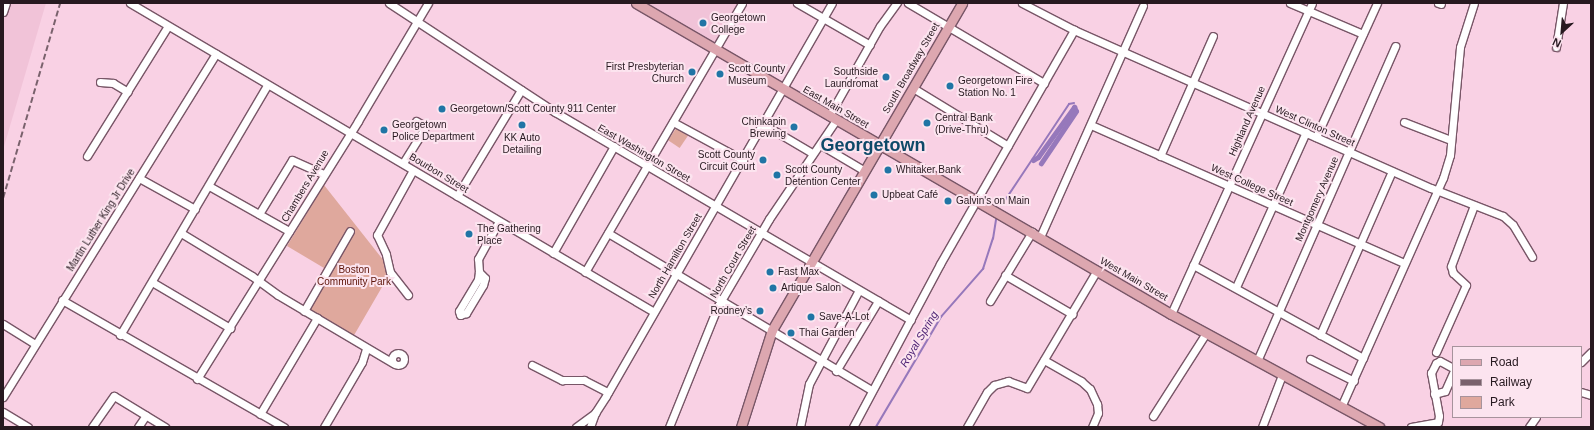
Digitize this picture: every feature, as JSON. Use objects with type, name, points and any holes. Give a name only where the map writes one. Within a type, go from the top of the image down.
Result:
[{"type":"main road","name":"East Main Street","points":[[636,3],[880,145]]},
{"type":"main road","name":"South Broadway Street","points":[[741,427],[771,332],[962,3]]},
{"type":"main road","name":"West Main Street","points":[[880,145],[1171,314],[1379,427]]},
{"type":"street","name":"Bourbon Street","points":[[130,3],[654,312]]},
{"type":"street","name":"East Washington Street","points":[[389,3],[418,20],[521,90],[647,166],[911,320]]},
{"type":"street","name":"Chambers Avenue","points":[[197,379],[259,281],[428,3]]},
{"type":"street","points":[[585,272],[742,3]]},
{"type":"street","points":[[796,3],[823,19],[829,20],[870,45]]},
{"type":"street","name":"North Hamilton Street","points":[[578,427],[595,413],[608,392],[832,3]]},
{"type":"street","name":"North Court Street","points":[[669,427],[721,302],[761,233],[812,152],[821,145],[832,118],[870,45],[897,3]]},
{"type":"street","points":[[908,3],[1044,83]]},
{"type":"street","points":[[1290,3],[1363,34]]},
{"type":"street","name":"Highland Avenue","points":[[1171,314],[1312,3]]},
{"type":"street","points":[[1316,137],[1377,3]]},
{"type":"street","points":[[1341,407],[1364,358],[1435,190],[1443,178],[1450,155],[1450,140],[1462,35],[1474,3]]},
{"type":"street","points":[[1556,47],[1563,3]]},
{"type":"street","name":"West Clinton Street","points":[[1027,4],[1074,30],[1122,52],[1435,190],[1508,219],[1532,257]]},
{"type":"street","points":[[1040,237],[1143,6]]},
{"type":"street","points":[[87,156],[168,26]]},
{"type":"street","points":[[853,427],[871,390],[875,388],[977,200],[1074,30]]},
{"type":"street","points":[[1160,156],[1213,36]]},
{"type":"street","name":"Montgomery Avenue","points":[[1257,361],[1395,46]]},
{"type":"street","name":"Martin Luther King Jr Drive","points":[[3,397],[216,54]]},
{"type":"street","points":[[100,82],[113,83],[128,92]]},
{"type":"street","points":[[120,335],[267,85]]},
{"type":"street","points":[[913,88],[1008,146]]},
{"type":"street","points":[[457,196],[521,90]]},
{"type":"street","points":[[403,164],[424,129],[424,125],[416,121]]},
{"type":"street","points":[[673,122],[742,160]]},
{"type":"street","points":[[1404,122],[1450,140]]},
{"type":"street","points":[[763,124],[812,152]]},
{"type":"street","name":"West College Street","points":[[1091,125],[1230,185],[1404,264]]},
{"type":"street","points":[[1236,287],[1272,204],[1306,132]]},
{"type":"street","points":[[821,145],[865,171]]},
{"type":"street","points":[[553,253],[614,146]]},
{"type":"street","points":[[259,214],[292,160],[324,174]]},
{"type":"street","points":[[408,295],[390,272],[386,254],[377,235],[413,170]]},
{"type":"street","points":[[1320,335],[1392,171]]},
{"type":"street","points":[[139,178],[195,209]]},
{"type":"street","points":[[209,186],[289,231]]},
{"type":"street","points":[[1436,352],[1466,285],[1453,273],[1451,266],[1474,205]]},
{"type":"street","points":[[479,272],[485,278],[483,285],[466,313],[460,315],[459,311],[478,279],[478,259],[499,221]]},
{"type":"street","points":[[304,311],[350,231]]},
{"type":"street","points":[[990,301],[1032,232]]},
{"type":"street","points":[[181,233],[259,281],[304,311],[366,349],[393,363]]},
{"type":"street","points":[[608,233],[820,362],[871,390]]},
{"type":"street","points":[[1193,265],[1236,287],[1278,312],[1364,358]]},
{"type":"street","points":[[967,427],[987,392],[994,385],[1008,381],[1027,388],[1097,270]]},
{"type":"street","points":[[1005,276],[1072,314]]},
{"type":"street","points":[[152,282],[230,328]]},
{"type":"street","points":[[800,427],[809,384],[859,290]]},
{"type":"street","points":[[62,300],[120,335],[284,427]]},
{"type":"street","points":[[836,371],[878,301]]},
{"type":"street","points":[[260,414],[317,318]]},
{"type":"street","points":[[3,324],[35,344]]},
{"type":"street","points":[[1153,416],[1206,333]]},
{"type":"street","points":[[324,427],[362,362],[366,349]]},
{"type":"street","points":[[1582,361],[1591,352]]},
{"type":"street","points":[[1310,359],[1354,381]]},
{"type":"street","points":[[1044,360],[1082,381],[1090,389],[1097,404],[1098,413],[1092,427]]},
{"type":"street","points":[[1411,427],[1438,422],[1439,416],[1430,380],[1433,367],[1440,362],[1452,368]]},
{"type":"street","points":[[532,365],[562,380],[584,380],[608,392]]},
{"type":"street","points":[[1262,427],[1282,375]]},
{"type":"street","points":[[1434,394],[1445,391],[1452,375]]},
{"type":"street","points":[[92,427],[114,396],[165,427]]},
{"type":"street","points":[[3,412],[28,427]]},
{"type":"street","points":[[590,427],[595,413]]},
{"type":"street","points":[[138,427],[146,415]]},
{"type":"street","points":[[1529,427],[1535,418]]},
{"type":"shaded area","points":[[3,3],[46,3],[3,150]]},
{"type":"shaded area","name":"Georgetown College","points":[[642,3],[741,3],[716,46]]},
{"type":"green space","points":[[677,127],[689,135],[680,148],[668,140]]},
{"type":"green space","name":"Boston Community Park","points":[[324,185],[384,261],[384,267],[389,275],[353,337],[304,306],[324,268],[287,246]]},
{"type":"waterway","name":"Royal Spring","points":[[1002,205],[1069,104],[1074,103]]},
{"type":"waterway","points":[[1033,160],[1038,157],[1074,107],[1076,111],[1041,163]]},
{"type":"waterway","name":"Royal Spring","points":[[876,427],[941,317],[983,269],[993,239],[996,220]]},
{"type":"railway","points":[[3,198],[60,3]]},
{"type":"place","name":"Georgetown College","points":[[703,23]]},
{"type":"place","name":"First Presbyterian Church","points":[[692,72]]},
{"type":"place","name":"Scott County Museum","points":[[720,74]]},
{"type":"place","name":"Southside Laundromat","points":[[886,77]]},
{"type":"place","name":"Georgetown Fire Station No. 1","points":[[950,86]]},
{"type":"place","name":"Georgetown/Scott County 911 Center","points":[[442,109]]},
{"type":"place","name":"Central Bank (Drive-Thru)","points":[[927,123]]},
{"type":"place","name":"KK Auto Detailing","points":[[522,125]]},
{"type":"place","name":"Chinkapin Brewing","points":[[794,127]]},
{"type":"place","name":"Georgetown Police Department","points":[[384,130]]},
{"type":"place","name":"Scott County Circuit Court","points":[[763,160]]},
{"type":"place","name":"Whitaker Bank","points":[[888,170]]},
{"type":"place","name":"Scott County Detention Center","points":[[777,175]]},
{"type":"place","name":"Upbeat Café","points":[[874,195]]},
{"type":"place","name":"Galvin's on Main","points":[[948,201]]},
{"type":"place","name":"The Gathering Place","points":[[469,234]]},
{"type":"place","name":"Fast Max","points":[[770,272]]},
{"type":"place","name":"Artique Salon","points":[[773,288]]},
{"type":"place","name":"Rodney’s","points":[[760,311]]},
{"type":"place","name":"Save-A-Lot","points":[[811,317]]},
{"type":"place","name":"Thai Garden","points":[[791,333]]},
{"type":"district","name":"Georgetown","points":[[873,145]]}]
